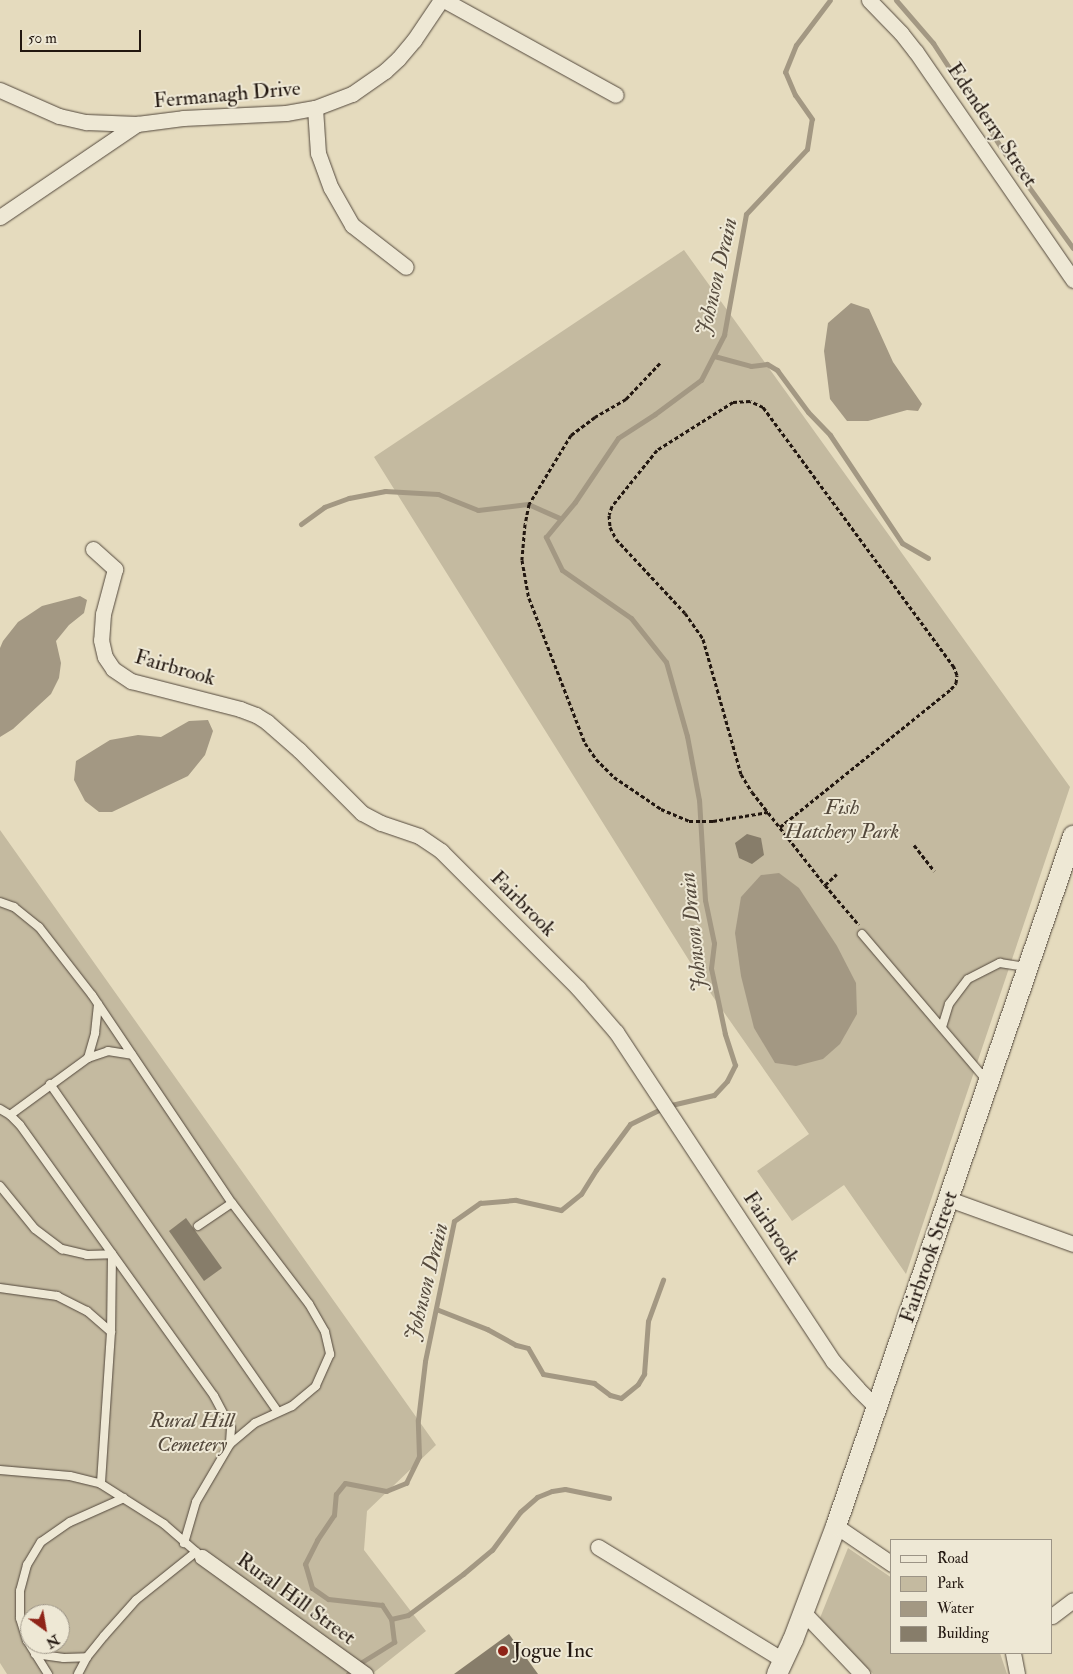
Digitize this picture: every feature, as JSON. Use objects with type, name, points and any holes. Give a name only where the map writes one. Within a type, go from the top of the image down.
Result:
[{"type":"street","points":[[443,0],[616,95]]},
{"type":"street","name":"Fermanagh Drive","points":[[0,217],[137,124],[183,118],[286,113],[315,108],[352,94],[385,71],[414,40],[443,0]]},
{"type":"street","name":"Edenderry Street","points":[[868,0],[885,16],[916,52],[1073,280]]},
{"type":"street","points":[[0,90],[59,116],[86,122],[137,124]]},
{"type":"street","points":[[315,108],[318,153],[331,188],[352,225],[406,267]]},
{"type":"street","name":"Fairbrook","points":[[93,549],[115,569],[103,614],[101,640],[105,657],[113,669],[131,681],[256,715],[293,745],[362,813],[381,823],[408,831],[431,843],[578,988],[616,1032],[833,1361],[856,1388],[877,1408]]},
{"type":"street","name":"Fairbrook Street","points":[[780,1667],[836,1526],[1073,836]]},
{"type":"street","points":[[949,1199],[1073,1244]]},
{"type":"street","points":[[836,1526],[890,1563]]},
{"type":"street","points":[[598,1547],[780,1667]]},
{"type":"street","name":"Rural Hill Street","points":[[199,1555],[365,1674]]},
{"type":"street","points":[[1053,1615],[1073,1600]]},
{"type":"street","points":[[803,1612],[862,1674]]},
{"type":"street","points":[[1013,1654],[1017,1674]]},
{"type":"lane","points":[[0,902],[14,907],[40,927],[98,1004],[232,1203],[309,1304],[325,1332],[330,1354],[316,1386],[292,1406],[255,1423],[230,1444],[196,1502],[184,1543]]},
{"type":"lane","points":[[863,932],[988,1083]]},
{"type":"lane","points":[[942,1027],[949,1004],[968,979],[1000,963],[1028,968]]},
{"type":"lane","points":[[88,1058],[95,1033],[98,1004]]},
{"type":"lane","points":[[10,1115],[88,1058],[108,1051],[132,1055]]},
{"type":"lane","points":[[50,1084],[278,1412]]},
{"type":"lane","points":[[0,1109],[10,1115],[20,1125],[214,1396],[232,1428],[230,1444]]},
{"type":"lane","points":[[0,1186],[34,1229],[62,1248],[87,1255],[112,1254]]},
{"type":"lane","points":[[198,1226],[232,1203]]},
{"type":"lane","points":[[101,1484],[111,1332],[112,1254]]},
{"type":"lane","points":[[0,1288],[57,1296],[87,1311],[111,1332]]},
{"type":"lane","points":[[0,1470],[70,1476],[101,1484],[164,1524],[199,1555],[136,1600],[87,1657],[78,1674]]},
{"type":"lane","points":[[20,1604],[20,1590],[27,1565],[41,1542],[70,1522],[124,1498]]},
{"type":"lane","points":[[35,1654],[64,1658],[87,1657]]},
{"type":"lane","points":[[35,1654],[48,1674]]},
{"type":"path","points":[[660,364],[626,399],[595,417],[571,435],[530,504],[525,524],[522,560],[533,614],[542,630],[585,743],[602,765],[635,793],[660,809],[688,821],[713,821],[768,812]]},
{"type":"path","points":[[780,827],[951,689],[956,683],[957,675],[954,667],[763,407],[750,401],[733,402],[658,450],[612,506],[610,527],[616,539],[685,613],[703,639],[741,774],[768,812],[863,932]]},
{"type":"path","points":[[914,845],[934,871]]},
{"type":"path","points":[[825,885],[837,874]]},
{"type":"green space","name":"Fish Hatchery Park","points":[[684,250],[1070,787],[906,1274],[844,1185],[792,1221],[757,1171],[809,1134],[700,978],[374,457]]},
{"type":"green space","name":"Rural Hill Cemetery","points":[[0,830],[436,1445],[367,1511],[364,1550],[426,1631],[372,1674],[7,1674],[0,1663]]},
{"type":"green space","points":[[848,1548],[890,1577],[890,1654],[1000,1654],[1007,1674],[873,1674],[820,1618]]},
{"type":"water","points":[[851,303],[869,309],[893,362],[922,404],[918,411],[907,410],[868,421],[847,421],[830,399],[824,351],[828,323]]},
{"type":"water","points":[[80,596],[87,600],[84,613],[69,625],[56,641],[61,663],[59,678],[51,694],[13,729],[0,737],[0,648],[3,641],[18,622],[42,606]]},
{"type":"water","points":[[208,720],[213,731],[205,755],[188,776],[112,812],[99,812],[85,801],[74,780],[76,761],[110,740],[138,735],[161,737],[189,721]]},
{"type":"water","points":[[779,873],[799,888],[837,946],[856,983],[857,1014],[840,1044],[823,1059],[796,1066],[775,1063],[754,1028],[741,976],[735,933],[741,897],[761,875]]},
{"type":"building","points":[[747,834],[761,838],[764,855],[752,864],[739,858],[735,843]]},
{"type":"building","points":[[186,1218],[222,1268],[204,1281],[169,1231]]},
{"type":"building","name":"Jogue Inc","points":[[509,1634],[538,1674],[454,1674]]},
{"type":"waterway","name":"Johnson Drain","points":[[348,1674],[357,1665],[394,1642],[391,1619],[382,1605],[328,1599],[312,1588],[305,1564],[317,1540],[334,1515],[336,1494],[345,1483],[386,1491],[406,1483],[419,1456],[418,1420],[425,1361],[454,1221],[480,1203],[516,1200],[561,1210],[581,1194],[630,1124],[667,1106],[714,1095],[727,1081],[735,1065],[725,1034],[711,968],[714,943],[705,900],[699,800],[687,736],[666,662],[631,618],[562,570],[546,537],[575,502],[618,438],[655,414],[701,380],[724,335],[746,214],[807,149],[812,119],[795,95],[785,72],[796,45],[830,0]]},
{"type":"waterway","points":[[896,0],[933,43],[1008,158],[1073,248]]},
{"type":"waterway","points":[[714,356],[751,366],[767,364],[777,370],[808,412],[830,435],[902,543],[928,558]]},
{"type":"waterway","points":[[301,524],[324,507],[349,498],[385,491],[438,494],[478,510],[528,504],[561,519]]},
{"type":"waterway","points":[[436,1309],[487,1329],[516,1345],[528,1348],[543,1374],[594,1383],[610,1395],[621,1398],[638,1384],[644,1374],[648,1321],[663,1280]]},
{"type":"waterway","points":[[391,1619],[408,1615],[492,1550],[520,1512],[537,1497],[552,1491],[565,1489],[609,1498]]},
{"type":"place","name":"Jogue Inc","points":[[503,1651]]}]
